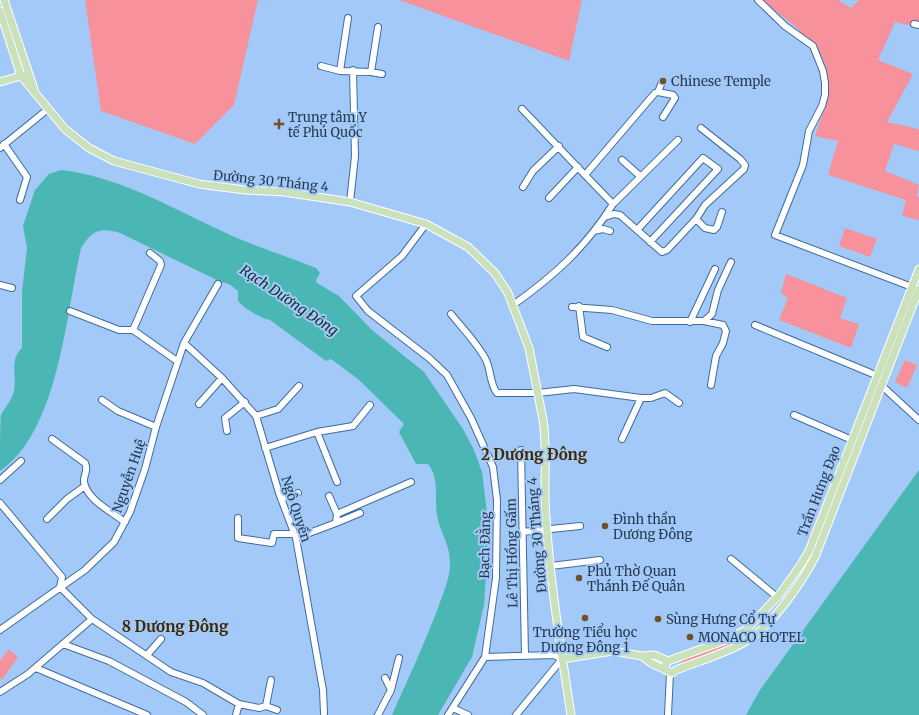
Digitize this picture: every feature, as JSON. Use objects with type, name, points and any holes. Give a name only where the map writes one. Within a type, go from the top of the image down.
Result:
[{"type":"main road","name":"Đường 30 Tháng 4","points":[[4,0],[6,19],[20,76],[65,129],[89,148],[120,164],[158,175],[214,187],[284,192],[350,202],[426,224],[477,255],[499,278],[513,304],[529,348],[545,432],[544,482],[547,530],[562,659],[571,715]]},
{"type":"main road","name":"Đường 30 Tháng 4","points":[[0,11],[6,19],[35,92]]},
{"type":"main road","points":[[0,82],[28,74]]},
{"type":"main road","name":"Trần Hưng Đạo","points":[[670,671],[744,642],[761,629],[787,600],[809,569],[860,444],[879,382],[915,288],[919,269]]},
{"type":"main road","name":"Trần Hưng Đạo","points":[[670,661],[739,634],[755,622],[779,596],[800,566],[809,551],[852,440],[879,382],[915,288]]},
{"type":"main road","points":[[852,440],[860,444]]},
{"type":"main road","points":[[779,596],[787,600]]},
{"type":"main road","points":[[739,634],[744,642]]},
{"type":"main road","points":[[562,659],[613,651],[642,656],[654,655],[676,664],[670,671]]},
{"type":"main road","points":[[642,656],[670,671]]},
{"type":"main road","points":[[670,661],[664,666],[670,671]]},
{"type":"street","points":[[758,0],[786,26],[813,46],[823,71],[825,83],[825,95],[822,106],[809,131],[803,165],[775,235],[915,288]]},
{"type":"street","points":[[340,71],[348,18]]},
{"type":"street","points":[[371,72],[378,27]]},
{"type":"street","points":[[321,66],[340,71],[353,70],[382,74]]},
{"type":"street","points":[[350,202],[355,156],[353,70]]},
{"type":"street","points":[[585,175],[655,93],[658,92],[662,82]]},
{"type":"street","points":[[658,92],[673,95],[675,98],[663,117]]},
{"type":"street","points":[[20,200],[27,177],[2,146],[48,109]]},
{"type":"street","points":[[522,109],[613,204]]},
{"type":"street","points":[[605,217],[614,214],[620,215],[662,252],[667,250],[696,219],[705,205],[744,169],[745,165],[740,159],[701,128]]},
{"type":"street","points":[[513,304],[545,282],[566,263],[594,231],[613,204],[678,140]]},
{"type":"street","points":[[523,187],[533,171],[559,146]]},
{"type":"street","points":[[637,230],[703,158],[718,169],[650,242]]},
{"type":"street","points":[[622,160],[640,176]]},
{"type":"street","points":[[549,198],[578,167]]},
{"type":"street","points":[[696,219],[705,228],[714,230],[717,227],[722,212]]},
{"type":"street","name":"Bạch Đằng","points":[[426,224],[402,256],[356,297],[368,311],[429,358],[448,375],[471,418],[489,457],[497,488],[496,578],[485,657],[448,715]]},
{"type":"street","points":[[594,231],[603,229],[610,231]]},
{"type":"street","points":[[133,330],[161,265],[160,261],[150,253]]},
{"type":"street","points":[[704,321],[712,314],[718,290],[731,262]]},
{"type":"street","points":[[690,322],[715,269]]},
{"type":"street","name":"Nguyễn Huệ","points":[[0,630],[85,570],[105,553],[114,542],[125,522],[145,469],[156,427],[175,374],[177,362],[184,343],[218,284]]},
{"type":"street","points":[[0,285],[12,288]]},
{"type":"street","points":[[607,347],[583,337],[576,307],[612,310],[652,321],[690,322],[694,320],[723,325],[726,331],[725,340],[716,356],[711,385]]},
{"type":"street","points":[[70,312],[119,330],[133,330],[177,362]]},
{"type":"street","points":[[451,314],[485,358],[491,371],[494,388],[497,393],[538,393],[574,389],[641,398],[651,398],[665,393],[679,403]]},
{"type":"street","points":[[755,325],[879,382],[919,420]]},
{"type":"street","name":"Ngô Quyền","points":[[184,343],[222,378],[256,416],[281,499],[295,536],[323,690],[324,713]]},
{"type":"street","points":[[199,404],[222,378]]},
{"type":"street","points":[[256,416],[278,409],[299,386]]},
{"type":"street","points":[[622,439],[641,398]]},
{"type":"street","points":[[102,400],[118,411],[156,427]]},
{"type":"street","points":[[227,431],[225,418],[245,402]]},
{"type":"street","points":[[265,448],[317,432],[353,426],[370,405]]},
{"type":"street","points":[[794,415],[852,440]]},
{"type":"street","points":[[317,432],[337,482]]},
{"type":"street","points":[[52,439],[85,463],[87,467],[84,477],[85,486],[96,500],[125,522]]},
{"type":"street","name":"Lê Thị Hồng Gấm","points":[[520,450],[525,655]]},
{"type":"street","points":[[0,480],[21,461]]},
{"type":"street","points":[[337,514],[411,482]]},
{"type":"street","points":[[47,519],[67,499],[85,486]]},
{"type":"street","points":[[281,499],[298,494]]},
{"type":"street","points":[[329,496],[337,514],[336,523]]},
{"type":"street","points":[[0,503],[62,577],[60,587],[92,619],[174,674],[203,683],[239,704],[259,708],[266,706],[277,710]]},
{"type":"street","points":[[238,518],[238,538],[272,543],[274,534],[295,536],[336,523],[360,513]]},
{"type":"street","points":[[522,532],[580,526]]},
{"type":"street","points":[[731,559],[779,596]]},
{"type":"street","points":[[551,566],[600,560]]},
{"type":"street","points":[[0,692],[36,668],[92,619]]},
{"type":"street","points":[[147,655],[161,639]]},
{"type":"street","points":[[63,644],[109,661],[180,699],[203,715]]},
{"type":"street","points":[[485,657],[554,655],[562,659],[516,715]]},
{"type":"street","points":[[378,715],[391,690],[399,658]]},
{"type":"street","points":[[36,668],[146,715]]},
{"type":"street","points":[[668,715],[670,671]]},
{"type":"street","points":[[385,678],[391,690]]},
{"type":"street","points":[[266,706],[271,680]]},
{"type":"street","points":[[236,715],[239,704]]},
{"type":"street","points":[[453,708],[468,715]]},
{"type":"shaded area","points":[[85,0],[258,0],[234,105],[195,144],[101,111]]},
{"type":"shaded area","points":[[399,0],[582,0],[569,61]]},
{"type":"shaded area","points":[[762,0],[838,0],[851,8],[859,0],[919,0],[919,28],[895,22],[878,60],[913,74],[887,122],[919,129],[919,151],[894,144],[885,171],[919,185],[917,197],[919,197],[919,220],[902,216],[906,200],[828,175],[838,141],[815,136],[828,98],[823,58],[797,28]]},
{"type":"shaded area","points":[[845,228],[877,239],[870,257],[839,246]]},
{"type":"shaded area","points":[[786,274],[847,298],[840,318],[859,324],[851,348],[779,320],[788,298],[781,293]]},
{"type":"shaded area","points":[[905,360],[917,365],[907,388],[895,382]]},
{"type":"shaded area","points":[[738,639],[739,642],[683,663],[682,660]]},
{"type":"shaded area","points":[[9,649],[18,657],[2,680],[0,678],[0,661]]},
{"type":"water","name":"Rạch Dương Đông","points":[[61,170],[108,180],[153,198],[242,240],[316,268],[320,273],[316,280],[317,283],[339,296],[372,330],[424,372],[463,429],[474,450],[482,472],[489,529],[484,605],[472,657],[438,715],[392,715],[433,622],[445,588],[450,567],[449,552],[438,522],[436,509],[436,489],[432,470],[428,464],[416,464],[399,432],[404,424],[358,379],[331,359],[326,361],[270,320],[249,310],[238,301],[238,291],[229,284],[221,282],[120,233],[102,230],[89,237],[81,248],[64,337],[48,400],[35,428],[20,453],[0,471],[1,415],[14,391],[14,368],[18,353],[22,348],[22,292],[27,248],[23,226],[35,190],[49,174]]},
{"type":"water","points":[[919,470],[919,715],[746,715],[760,690]]},
{"type":"place","name":"Chinese Temple","points":[[663,81]]},
{"type":"place","name":"Trung tâm Y tế Phú Quốc","points":[[279,124]]},
{"type":"place","name":"Đình thần Dương Đông","points":[[605,526]]},
{"type":"place","name":"Phủ Thờ Quan Thánh Đế Quân","points":[[579,578]]},
{"type":"place","name":"Trường Tiểu học Dương Đông 1","points":[[585,618]]},
{"type":"place","name":"Sùng Hưng Cổ Tự","points":[[658,619]]},
{"type":"place","name":"MONACO HOTEL","points":[[690,637]]},
{"type":"district","name":"2 Dương Đông","points":[[534,454]]},
{"type":"district","name":"8 Dương Đông","points":[[175,626]]}]
